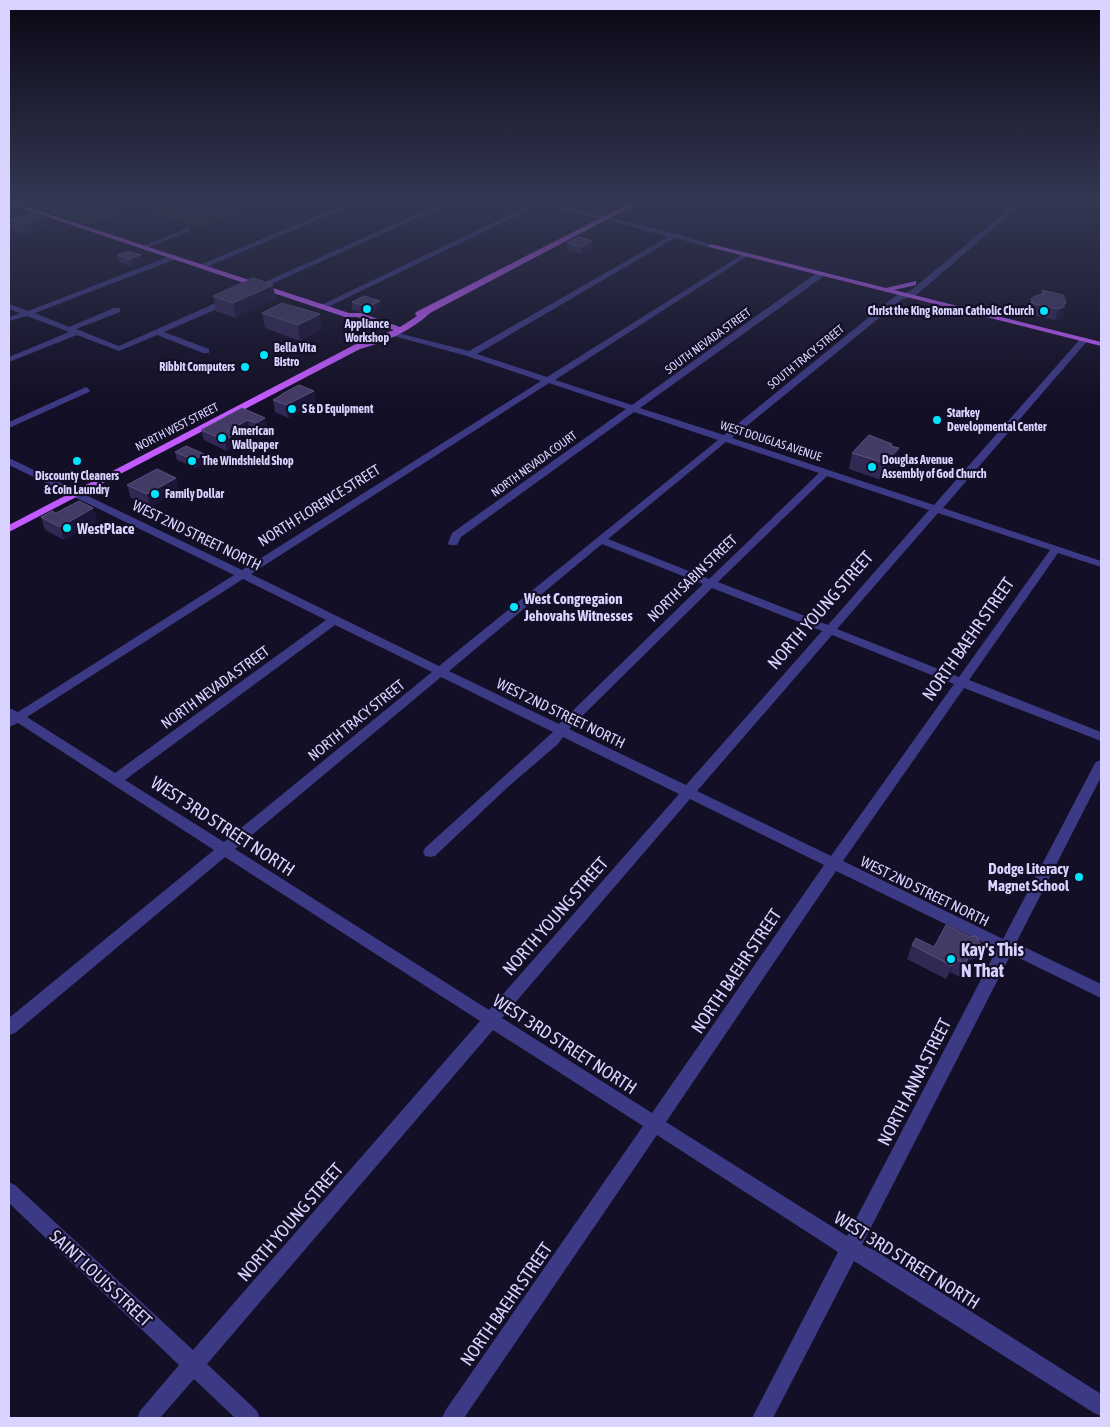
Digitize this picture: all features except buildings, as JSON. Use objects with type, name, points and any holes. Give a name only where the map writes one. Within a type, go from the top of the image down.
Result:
[{"type":"main road","name":"WEST DOUGLAS AVENUE","points":[[206,268],[348,314],[357,320],[392,330]]},
{"type":"main road","name":"NORTH WEST STREET","points":[[9,529],[357,348],[370,345],[392,330],[421,319],[427,311],[511,268]]},
{"type":"main road","points":[[795,268],[1101,344]]},
{"type":"main road","points":[[879,288],[902,287],[913,283]]},
{"type":"street","points":[[9,319],[144,268]]},
{"type":"street","points":[[9,306],[119,349],[302,268]]},
{"type":"street","points":[[323,306],[401,268]]},
{"type":"street","points":[[470,354],[620,268]]},
{"type":"street","name":"NORTH FLORENCE STREET","points":[[12,717],[725,268]]},
{"type":"street","name":"SOUTH TRACY STREET","points":[[725,439],[904,294],[913,283],[931,268]]},
{"type":"street","name":"SOUTH TRACY STREET","points":[[904,294],[913,293],[943,268]]},
{"type":"street","name":"SOUTH NEVADA STREET","points":[[633,409],[821,274]]},
{"type":"street","points":[[9,360],[117,310]]},
{"type":"street","name":"WEST DOUGLAS AVENUE","points":[[392,330],[432,344],[470,354],[1101,564]]},
{"type":"street","points":[[156,332],[206,351]]},
{"type":"street","name":"NORTH YOUNG STREET","points":[[147,1418],[687,793],[1085,339]]},
{"type":"street","points":[[9,425],[86,390]]},
{"type":"street","name":"NORTH NEVADA COURT","points":[[452,543],[456,535],[633,409]]},
{"type":"street","name":"NORTH TRACY STREET","points":[[9,1028],[222,850],[725,439]]},
{"type":"street","name":"WEST 2ND STREET NORTH","points":[[9,461],[833,864],[1101,990]]},
{"type":"street","name":"NORTH SABIN STREET","points":[[430,852],[504,783],[553,741],[567,722],[826,472]]},
{"type":"street","points":[[601,540],[1101,737]]},
{"type":"street","name":"NORTH BAEHR STREET","points":[[452,1418],[833,864],[1056,549]]},
{"type":"street","name":"NORTH NEVADA STREET","points":[[115,780],[334,620]]},
{"type":"street","name":"WEST 3RD STREET NORTH","points":[[12,717],[115,780],[654,1125],[850,1249],[867,1257],[1101,1406]]},
{"type":"street","name":"NORTH ANNA STREET","points":[[762,1418],[1101,765]]},
{"type":"street","name":"SAINT LOUIS STREET","points":[[9,1191],[250,1418]]},
{"type":"place","name":"Appliance Workshop","points":[[367,309]]},
{"type":"place","name":"Christ the King Roman Catholic Church","points":[[1044,311]]},
{"type":"place","name":"Bella Vita Bistro","points":[[264,355]]},
{"type":"place","name":"Ribbit Computers","points":[[245,367]]},
{"type":"place","name":"S & D Equipment","points":[[292,409]]},
{"type":"place","name":"Starkey Developmental Center","points":[[937,420]]},
{"type":"place","name":"American Wallpaper","points":[[222,438]]},
{"type":"place","name":"Discounty Cleaners & Coin Laundry","points":[[77,461]]},
{"type":"place","name":"The Windshield Shop","points":[[192,461]]},
{"type":"place","name":"Douglas Avenue Assembly of God Church","points":[[872,467]]},
{"type":"place","name":"Family Dollar","points":[[155,494]]},
{"type":"place","name":"WestPlace","points":[[67,528]]},
{"type":"place","name":"West Congregaion Jehovahs Witnesses","points":[[514,607]]},
{"type":"place","name":"Dodge Literacy Magnet School","points":[[1079,877]]},
{"type":"place","name":"Kay's This N That","points":[[951,959]]}]
